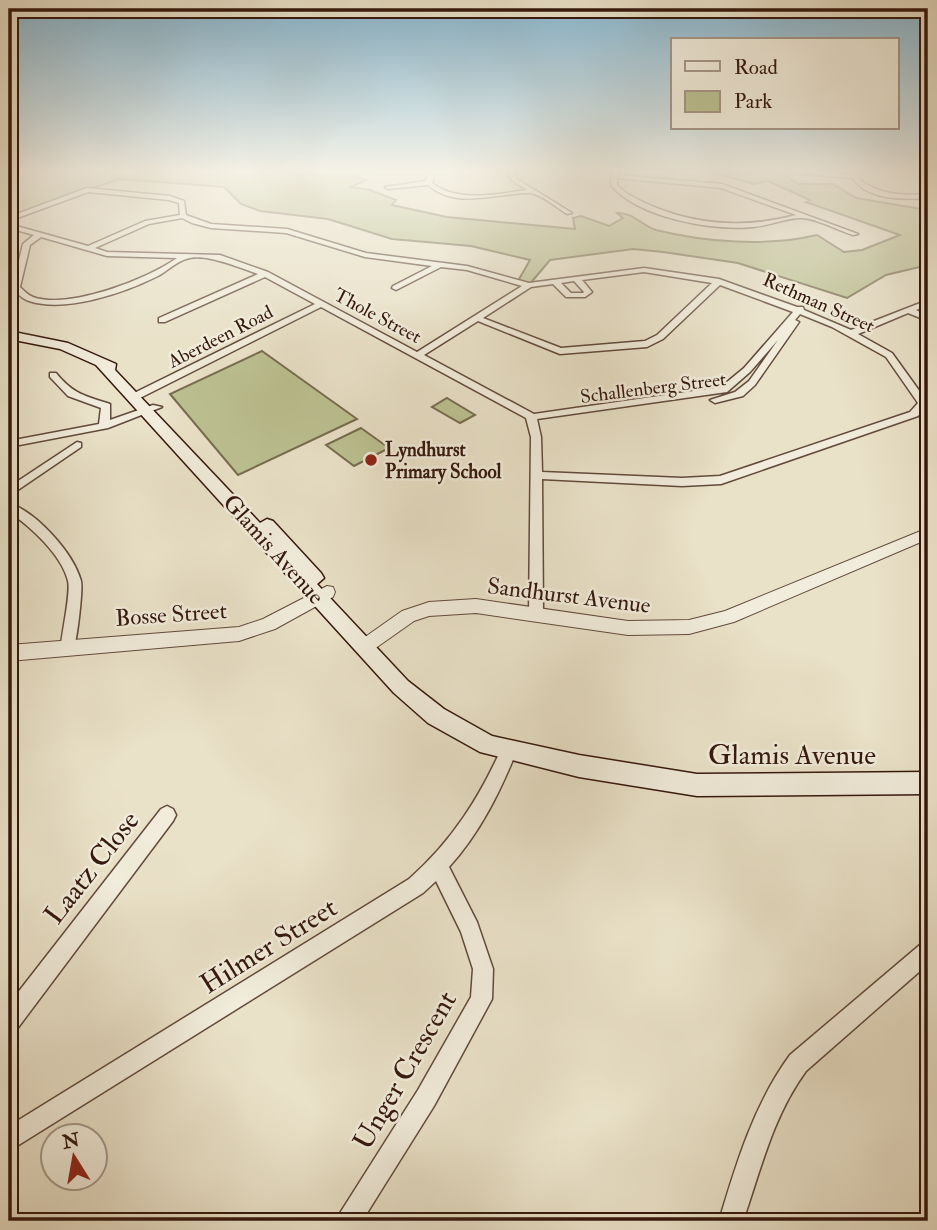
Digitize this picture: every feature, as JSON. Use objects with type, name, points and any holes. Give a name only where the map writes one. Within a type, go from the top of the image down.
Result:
[{"type":"main road","name":"Glamis Avenue","points":[[9,335],[64,346],[101,363],[153,409],[368,643],[401,687],[436,716],[488,745],[579,766],[697,785],[928,783]]},
{"type":"street","name":"Thole Street","points":[[14,227],[120,256],[186,254],[224,258],[265,274],[532,417]]},
{"type":"street","points":[[88,248],[135,227]]},
{"type":"street","points":[[249,227],[278,229],[365,255],[487,272],[529,285]]},
{"type":"street","points":[[837,227],[855,234]]},
{"type":"street","points":[[39,235],[27,244],[17,291],[30,300],[53,303],[89,299],[168,268],[186,254]]},
{"type":"street","points":[[396,288],[440,264]]},
{"type":"street","name":"Rethman Street","points":[[417,356],[529,285],[644,270],[719,281],[852,333],[882,349],[897,363],[922,398],[923,405],[920,410],[877,428],[722,480],[682,482],[536,475]]},
{"type":"street","points":[[162,320],[265,274]]},
{"type":"street","points":[[555,282],[569,295],[585,295],[588,292],[576,279]]},
{"type":"street","points":[[477,318],[560,351],[647,344],[660,337],[719,281]]},
{"type":"street","points":[[852,333],[928,302]]},
{"type":"street","name":"Aberdeen Road","points":[[138,395],[321,304]]},
{"type":"street","name":"Schallenberg Street","points":[[532,417],[554,413],[632,410],[718,400],[739,394],[752,383],[789,332],[798,311]]},
{"type":"street","points":[[911,311],[928,319]]},
{"type":"street","points":[[53,375],[67,394],[75,399],[106,406],[104,426]]},
{"type":"street","points":[[9,444],[104,426],[153,409]]},
{"type":"street","points":[[532,417],[536,475],[536,614]]},
{"type":"street","points":[[9,492],[77,445]]},
{"type":"street","points":[[9,507],[30,520],[49,540],[62,556],[75,582],[68,646]]},
{"type":"street","name":"Sandhurst Avenue","points":[[368,643],[408,616],[429,609],[476,606],[628,628],[689,627],[728,617],[928,533]]},
{"type":"street","name":"Bosse Street","points":[[9,653],[68,646],[184,641],[239,634],[269,624],[322,594]]},
{"type":"street","name":"Hilmer Street","points":[[9,1139],[416,886],[438,866],[485,799],[509,750]]},
{"type":"street","name":"Laatz Close","points":[[9,1021],[167,815]]},
{"type":"street","name":"Unger Crescent","points":[[348,1221],[426,1098],[481,999],[483,969],[470,929],[438,866]]},
{"type":"street","points":[[732,1221],[772,1102],[787,1077],[798,1063],[928,951]]},
{"type":"green space","points":[[355,227],[650,227],[694,238],[736,242],[778,241],[817,235],[844,252],[862,250],[900,235],[878,227],[928,227],[928,265],[886,275],[847,298],[738,263],[633,249],[550,260],[529,285],[518,281],[530,260],[471,246],[392,239]]},
{"type":"green space","points":[[262,351],[357,419],[238,475],[170,394]]},
{"type":"green space","points":[[447,398],[475,415],[460,423],[432,407]]},
{"type":"green space","points":[[361,428],[389,448],[354,466],[326,445]]},
{"type":"place","name":"Lyndhurst Primary School","points":[[371,460]]}]
